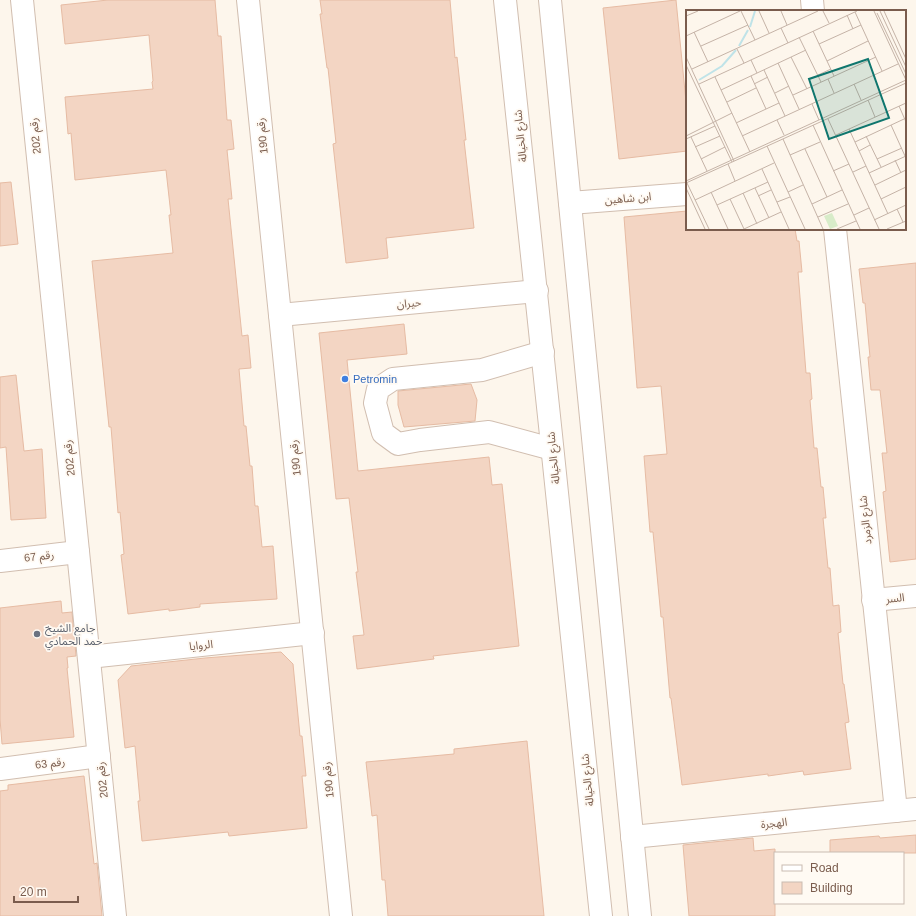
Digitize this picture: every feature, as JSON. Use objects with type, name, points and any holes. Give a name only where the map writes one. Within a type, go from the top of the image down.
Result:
[{"type":"street","name":"رقم 202","points":[[22,0],[115,916]]},
{"type":"street","name":"رقم 190","points":[[248,0],[342,916]]},
{"type":"street","name":"شارع الخيالة","points":[[505,0],[537,291],[601,916]]},
{"type":"street","points":[[550,0],[640,916]]},
{"type":"street","points":[[812,0],[813,10]]},
{"type":"street","name":"ابن شاهين","points":[[570,203],[686,194]]},
{"type":"street","name":"شارع الزمرد","points":[[835,230],[873,600],[906,810]]},
{"type":"street","name":"حيران","points":[[280,315],[537,291]]},
{"type":"street","points":[[543,352],[482,370],[393,379],[378,388],[375,404],[382,433],[398,444],[489,432],[552,449]]},
{"type":"street","name":"رقم 67","points":[[0,561],[78,552]]},
{"type":"street","name":"السر","points":[[873,600],[916,596]]},
{"type":"street","name":"الروايا","points":[[89,657],[313,632]]},
{"type":"street","name":"رقم 63","points":[[0,769],[99,756]]},
{"type":"street","name":"الهجرة","points":[[632,837],[906,810]]},
{"type":"building","points":[[108,0],[215,0],[218,36],[221,36],[227,120],[231,120],[234,149],[227,150],[232,199],[228,199],[242,336],[248,335],[251,368],[239,369],[244,426],[246,426],[250,466],[252,466],[255,506],[258,506],[262,547],[273,546],[277,599],[200,604],[200,607],[128,614],[121,555],[124,554],[120,512],[118,513],[111,427],[109,427],[92,261],[173,253],[169,215],[171,215],[166,170],[75,180],[71,133],[68,134],[65,97],[153,89],[149,35],[65,44],[61,5]]},
{"type":"building","points":[[320,0],[450,0],[455,58],[457,57],[466,140],[464,140],[474,228],[386,238],[388,258],[346,263],[333,144],[336,143],[328,68],[320,14],[322,14]]},
{"type":"building","points":[[676,0],[686,102],[686,151],[619,159],[603,8]]},
{"type":"building","points":[[11,182],[18,244],[0,246],[0,183]]},
{"type":"building","points":[[686,211],[686,230],[795,230],[797,241],[799,241],[802,272],[798,272],[806,373],[810,373],[812,399],[810,400],[814,448],[817,448],[821,487],[823,487],[826,518],[823,518],[828,568],[830,568],[833,606],[839,605],[841,632],[838,633],[843,684],[849,722],[845,723],[851,769],[804,775],[803,771],[768,776],[768,774],[682,785],[670,698],[663,617],[661,617],[653,532],[650,532],[644,456],[667,454],[661,386],[637,388],[624,217]]},
{"type":"building","points":[[916,263],[916,559],[890,562],[883,492],[886,491],[882,453],[887,453],[880,390],[871,390],[868,357],[870,357],[865,303],[863,303],[859,269]]},
{"type":"building","points":[[404,324],[407,354],[347,360],[358,471],[489,457],[492,485],[502,484],[519,646],[433,656],[434,659],[357,669],[353,636],[364,635],[356,572],[358,572],[349,498],[336,499],[319,333]]},
{"type":"building","points":[[16,375],[24,451],[42,449],[46,518],[11,520],[6,447],[0,448],[0,377]]},
{"type":"building","points":[[471,384],[477,400],[475,421],[404,427],[398,405],[398,391]]},
{"type":"building","points":[[61,601],[62,613],[72,612],[76,656],[67,657],[67,668],[74,737],[2,744],[0,719],[0,608]]},
{"type":"building","points":[[281,652],[293,664],[300,736],[302,736],[306,776],[302,776],[307,828],[229,836],[228,832],[142,841],[135,746],[125,748],[118,680],[131,666]]},
{"type":"building","points":[[527,741],[544,916],[388,916],[385,880],[382,880],[377,815],[372,816],[366,762],[454,754],[454,749]]},
{"type":"building","points":[[84,776],[94,864],[97,863],[102,916],[0,916],[0,791],[8,790],[8,785]]},
{"type":"building","points":[[916,835],[916,853],[830,852],[830,840],[879,836],[880,838]]},
{"type":"building","points":[[753,838],[754,851],[775,849],[775,916],[689,916],[683,845]]},
{"type":"place","name":"Petromin","points":[[345,379]]},
{"type":"place","name":"جامع الشيخ حمد الحمادي","points":[[37,634]]}]
